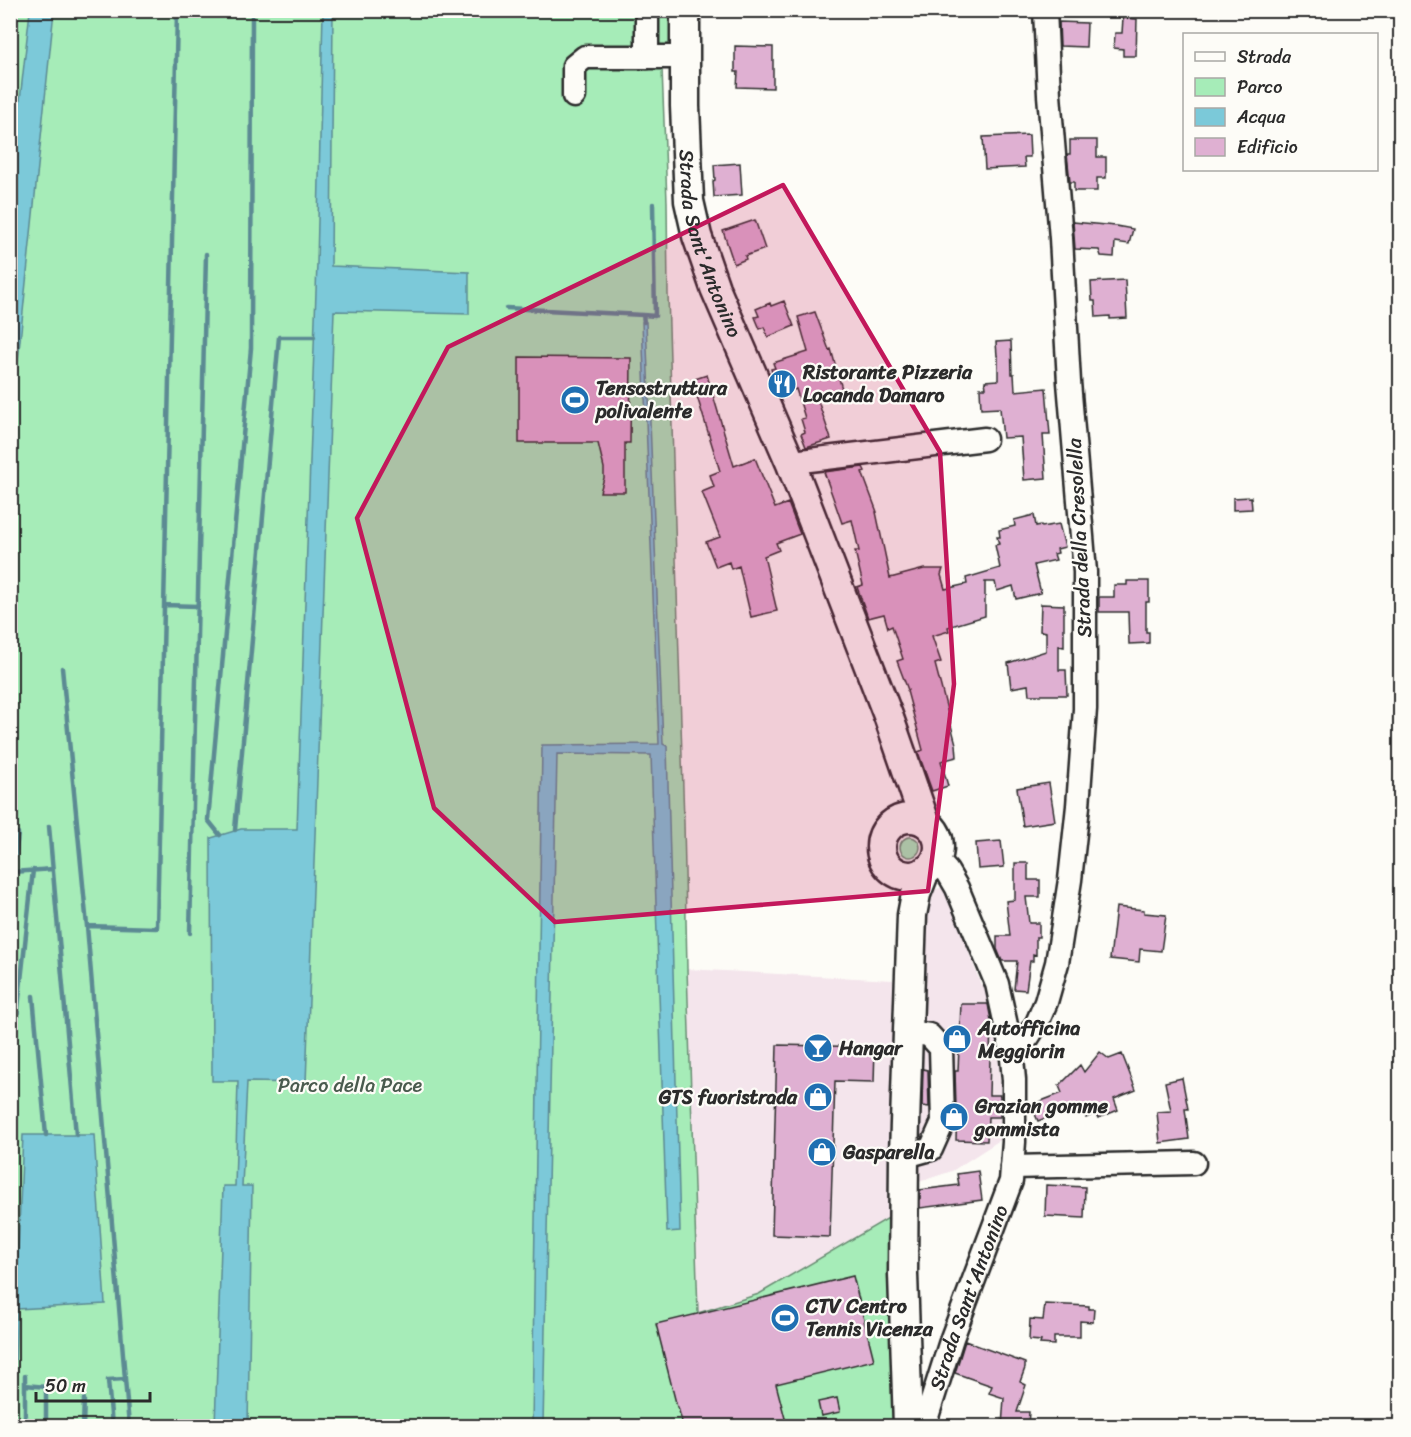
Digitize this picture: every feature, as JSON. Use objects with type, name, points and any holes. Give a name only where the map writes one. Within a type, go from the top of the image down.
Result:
[{"type":"main road","name":"Strada Sant'Antonino","points":[[685,10],[685,106],[689,201],[697,236],[715,288],[791,464],[889,718],[925,822],[932,828],[938,843],[938,851],[916,894],[912,915],[904,1154],[903,1274],[908,1426]]},
{"type":"main road","name":"Strada Sant'Antonino","points":[[904,765],[904,794],[899,811],[885,832],[882,852],[904,892],[912,915]]},
{"type":"main road","points":[[891,825],[908,818],[925,822]]},
{"type":"main road","points":[[891,868],[899,873],[917,875],[930,865]]},
{"type":"street","points":[[647,10],[647,57]]},
{"type":"street","name":"Strada della Cresolella","points":[[1011,1048],[1016,1047],[1028,1037],[1037,1023],[1046,1002],[1057,963],[1070,880],[1078,806],[1084,709],[1084,572],[1049,95],[1045,10]]},
{"type":"street","points":[[574,96],[574,66],[585,57],[685,57]]},
{"type":"street","points":[[791,464],[985,439]]},
{"type":"street","name":"Strada Sant'Antonino","points":[[924,1426],[952,1338],[1011,1181],[1014,1142],[1014,1080],[1011,1048],[996,984],[957,888],[947,871],[930,865]]},
{"type":"street","points":[[904,1154],[931,1149],[943,1122],[941,1048],[929,1035],[908,1032]]},
{"type":"street","points":[[1012,1167],[1194,1163]]},
{"type":"highlighted area","points":[[783,185],[940,452],[954,684],[928,891],[555,922],[434,808],[357,518],[448,347]]},
{"type":"shaded area","points":[[943,887],[981,985],[987,984],[996,1017],[1000,1083],[1000,1140],[952,1171],[910,1185],[919,894]]},
{"type":"shaded area","points":[[687,969],[893,980],[890,1217],[759,1294],[698,1313]]},
{"type":"green space","name":"Parco della Pace","points":[[10,11],[671,11],[671,47],[620,47],[619,68],[662,68],[698,1313],[759,1294],[890,1217],[896,1426],[11,1426]]},
{"type":"green space","points":[[910,837],[917,840],[920,847],[917,854],[910,857],[903,854],[900,847],[903,840]]},
{"type":"water","points":[[30,11],[54,11],[11,428],[10,189]]},
{"type":"water","points":[[323,11],[333,11],[331,266],[469,272],[469,314],[334,311],[306,1083],[247,1082],[242,1186],[252,1186],[248,1426],[215,1426],[223,1186],[235,1186],[238,1081],[212,1081],[211,838],[241,829],[297,829],[317,263]]},
{"type":"water","points":[[642,322],[646,322],[663,744],[667,746],[680,1231],[667,1232],[651,755],[557,754],[543,1426],[532,1426],[542,745],[659,744]]},
{"type":"water","points":[[23,1135],[94,1135],[105,1304],[17,1309],[13,1426],[11,1426],[10,1298],[16,1297]]},
{"type":"building","points":[[1123,18],[1137,19],[1136,56],[1123,56],[1123,49],[1114,48],[1115,33],[1122,33]]},
{"type":"building","points":[[1059,22],[1087,23],[1086,47],[1060,46]]},
{"type":"building","points":[[735,46],[773,47],[773,88],[737,87]]},
{"type":"building","points":[[1029,135],[1030,157],[1024,157],[1025,167],[985,169],[983,137]]},
{"type":"building","points":[[1070,140],[1097,140],[1097,157],[1106,157],[1106,178],[1097,178],[1097,191],[1074,191],[1074,182],[1070,182],[1067,154],[1070,154]]},
{"type":"building","points":[[740,163],[742,195],[714,197],[714,165]]},
{"type":"building","points":[[755,220],[765,249],[745,256],[746,259],[734,264],[723,231]]},
{"type":"building","points":[[1073,222],[1133,229],[1129,244],[1115,242],[1114,257],[1101,256],[1099,250],[1075,249]]},
{"type":"building","points":[[1125,280],[1127,318],[1096,317],[1091,282]]},
{"type":"building","points":[[784,301],[794,326],[768,337],[764,327],[760,329],[755,317],[759,316],[756,309],[770,303],[771,306]]},
{"type":"building","points":[[815,312],[829,350],[831,349],[842,389],[817,398],[831,439],[806,447],[801,434],[805,432],[801,419],[805,418],[796,389],[779,395],[771,369],[775,368],[773,363],[808,352],[798,317]]},
{"type":"building","points":[[1011,341],[1015,391],[1046,388],[1050,435],[1043,435],[1046,478],[1024,480],[1021,437],[1003,438],[1000,408],[981,409],[980,388],[986,388],[985,381],[998,380],[996,342]]},
{"type":"building","name":"Tensostruttura polivalente","points":[[519,357],[631,358],[630,443],[625,443],[625,492],[600,492],[604,468],[598,443],[519,443]]},
{"type":"building","points":[[707,375],[734,466],[755,458],[775,508],[788,503],[800,534],[776,543],[779,550],[764,556],[777,611],[751,617],[739,566],[731,569],[729,562],[716,567],[706,542],[720,537],[702,492],[714,487],[710,475],[720,471],[692,380]]},
{"type":"building","points":[[863,467],[865,471],[862,472],[877,512],[890,578],[924,569],[943,569],[941,575],[945,589],[967,584],[966,578],[1000,568],[995,545],[999,544],[997,537],[1000,537],[999,530],[1015,526],[1014,520],[1034,515],[1036,526],[1059,524],[1065,547],[1057,549],[1058,553],[1054,554],[1056,560],[1034,565],[1041,593],[1016,599],[1013,586],[997,591],[995,582],[985,582],[985,616],[948,627],[949,631],[932,636],[941,662],[935,664],[956,744],[957,757],[941,761],[948,786],[932,791],[918,752],[923,750],[908,690],[897,661],[903,659],[892,626],[888,628],[884,614],[868,618],[857,587],[863,585],[855,551],[859,551],[852,520],[842,523],[824,472]]},
{"type":"building","points":[[1251,497],[1252,509],[1233,510],[1233,498]]},
{"type":"building","points":[[1127,581],[1149,581],[1146,632],[1149,632],[1149,643],[1129,644],[1128,612],[1099,612],[1099,597],[1114,597],[1114,585],[1127,585]]},
{"type":"building","points":[[1041,604],[1064,605],[1064,647],[1059,646],[1059,670],[1066,670],[1067,695],[1029,695],[1028,685],[1011,688],[1008,663],[1046,651],[1046,632],[1040,631]]},
{"type":"building","points":[[1049,783],[1055,821],[1023,826],[1017,788]]},
{"type":"building","points":[[1001,841],[1004,867],[978,869],[976,843]]},
{"type":"building","points":[[1015,863],[1028,863],[1028,880],[1040,880],[1040,897],[1026,897],[1029,923],[1039,923],[1039,937],[1036,937],[1036,955],[1033,954],[1033,961],[1030,961],[1026,990],[1014,989],[1017,961],[1002,961],[997,949],[997,936],[1010,936],[1006,901],[1015,900]]},
{"type":"building","points":[[1116,907],[1166,915],[1161,951],[1140,949],[1139,962],[1110,959]]},
{"type":"building","points":[[961,1004],[988,1004],[991,1020],[989,1095],[1000,1095],[1000,1117],[988,1117],[987,1141],[956,1140],[955,1071],[958,1071]]},
{"type":"building","points":[[777,1045],[875,1047],[874,1082],[835,1081],[830,1237],[772,1235]]},
{"type":"building","points":[[1100,1052],[1109,1059],[1122,1054],[1136,1090],[1114,1099],[1118,1110],[1098,1118],[1096,1113],[1086,1118],[1081,1104],[1038,1121],[1031,1105],[1062,1093],[1059,1086],[1080,1065],[1084,1072]]},
{"type":"building","points":[[923,1069],[928,1070],[929,1107],[922,1106]]},
{"type":"building","points":[[1182,1078],[1188,1109],[1185,1109],[1189,1139],[1160,1143],[1157,1112],[1171,1111],[1165,1082]]},
{"type":"building","points":[[978,1171],[982,1200],[920,1208],[920,1190],[959,1185],[957,1174]]},
{"type":"building","points":[[1046,1185],[1085,1187],[1084,1218],[1045,1216]]},
{"type":"building","name":"CTV Centro Tennis Vicenza","points":[[853,1276],[874,1360],[776,1384],[787,1426],[683,1426],[656,1324]]},
{"type":"building","points":[[1045,1304],[1089,1306],[1089,1309],[1094,1309],[1093,1322],[1080,1321],[1080,1337],[1054,1337],[1054,1345],[1029,1340],[1030,1319],[1043,1320]]},
{"type":"building","points":[[965,1341],[1025,1363],[1020,1382],[1026,1385],[1017,1412],[1029,1412],[1028,1426],[1002,1426],[1004,1398],[989,1393],[992,1386],[955,1373]]},
{"type":"building","points":[[837,1398],[840,1412],[821,1416],[818,1402]]},
{"type":"waterway","points":[[220,835],[208,820],[251,348],[252,10]]},
{"type":"waterway","points":[[129,1426],[87,926],[157,928],[177,13]]},
{"type":"waterway","points":[[644,322],[643,315],[655,316],[653,204]]},
{"type":"waterway","points":[[190,933],[206,254]]},
{"type":"waterway","points":[[506,308],[643,315]]},
{"type":"waterway","points":[[235,830],[279,337],[314,337]]},
{"type":"waterway","points":[[164,605],[198,606]]},
{"type":"waterway","points":[[62,668],[87,926]]},
{"type":"waterway","points":[[49,826],[76,1135]]},
{"type":"waterway","points":[[10,902],[18,833]]},
{"type":"waterway","points":[[13,872],[53,869]]},
{"type":"waterway","points":[[10,1082],[33,870]]},
{"type":"waterway","points":[[33,996],[46,1135]]},
{"type":"waterway","points":[[25,1376],[25,1426]]},
{"type":"waterway","points":[[112,1426],[108,1380],[125,1379]]},
{"type":"waterway","points":[[25,1385],[46,1387],[46,1426]]},
{"type":"waterway","points":[[83,1426],[84,1399]]},
{"type":"place","name":"Ristorante Pizzeria Locanda Damaro","points":[[782,384]]},
{"type":"place","name":"Tensostruttura polivalente","points":[[575,400]]},
{"type":"place","name":"Autofficina Meggiorin","points":[[957,1039]]},
{"type":"place","name":"Hangar","points":[[818,1048]]},
{"type":"place","name":"GTS fuoristrada","points":[[818,1097]]},
{"type":"place","name":"Grazian gomme gommista","points":[[954,1117]]},
{"type":"place","name":"Gasparella","points":[[822,1152]]},
{"type":"place","name":"CTV Centro Tennis Vicenza","points":[[785,1318]]}]
